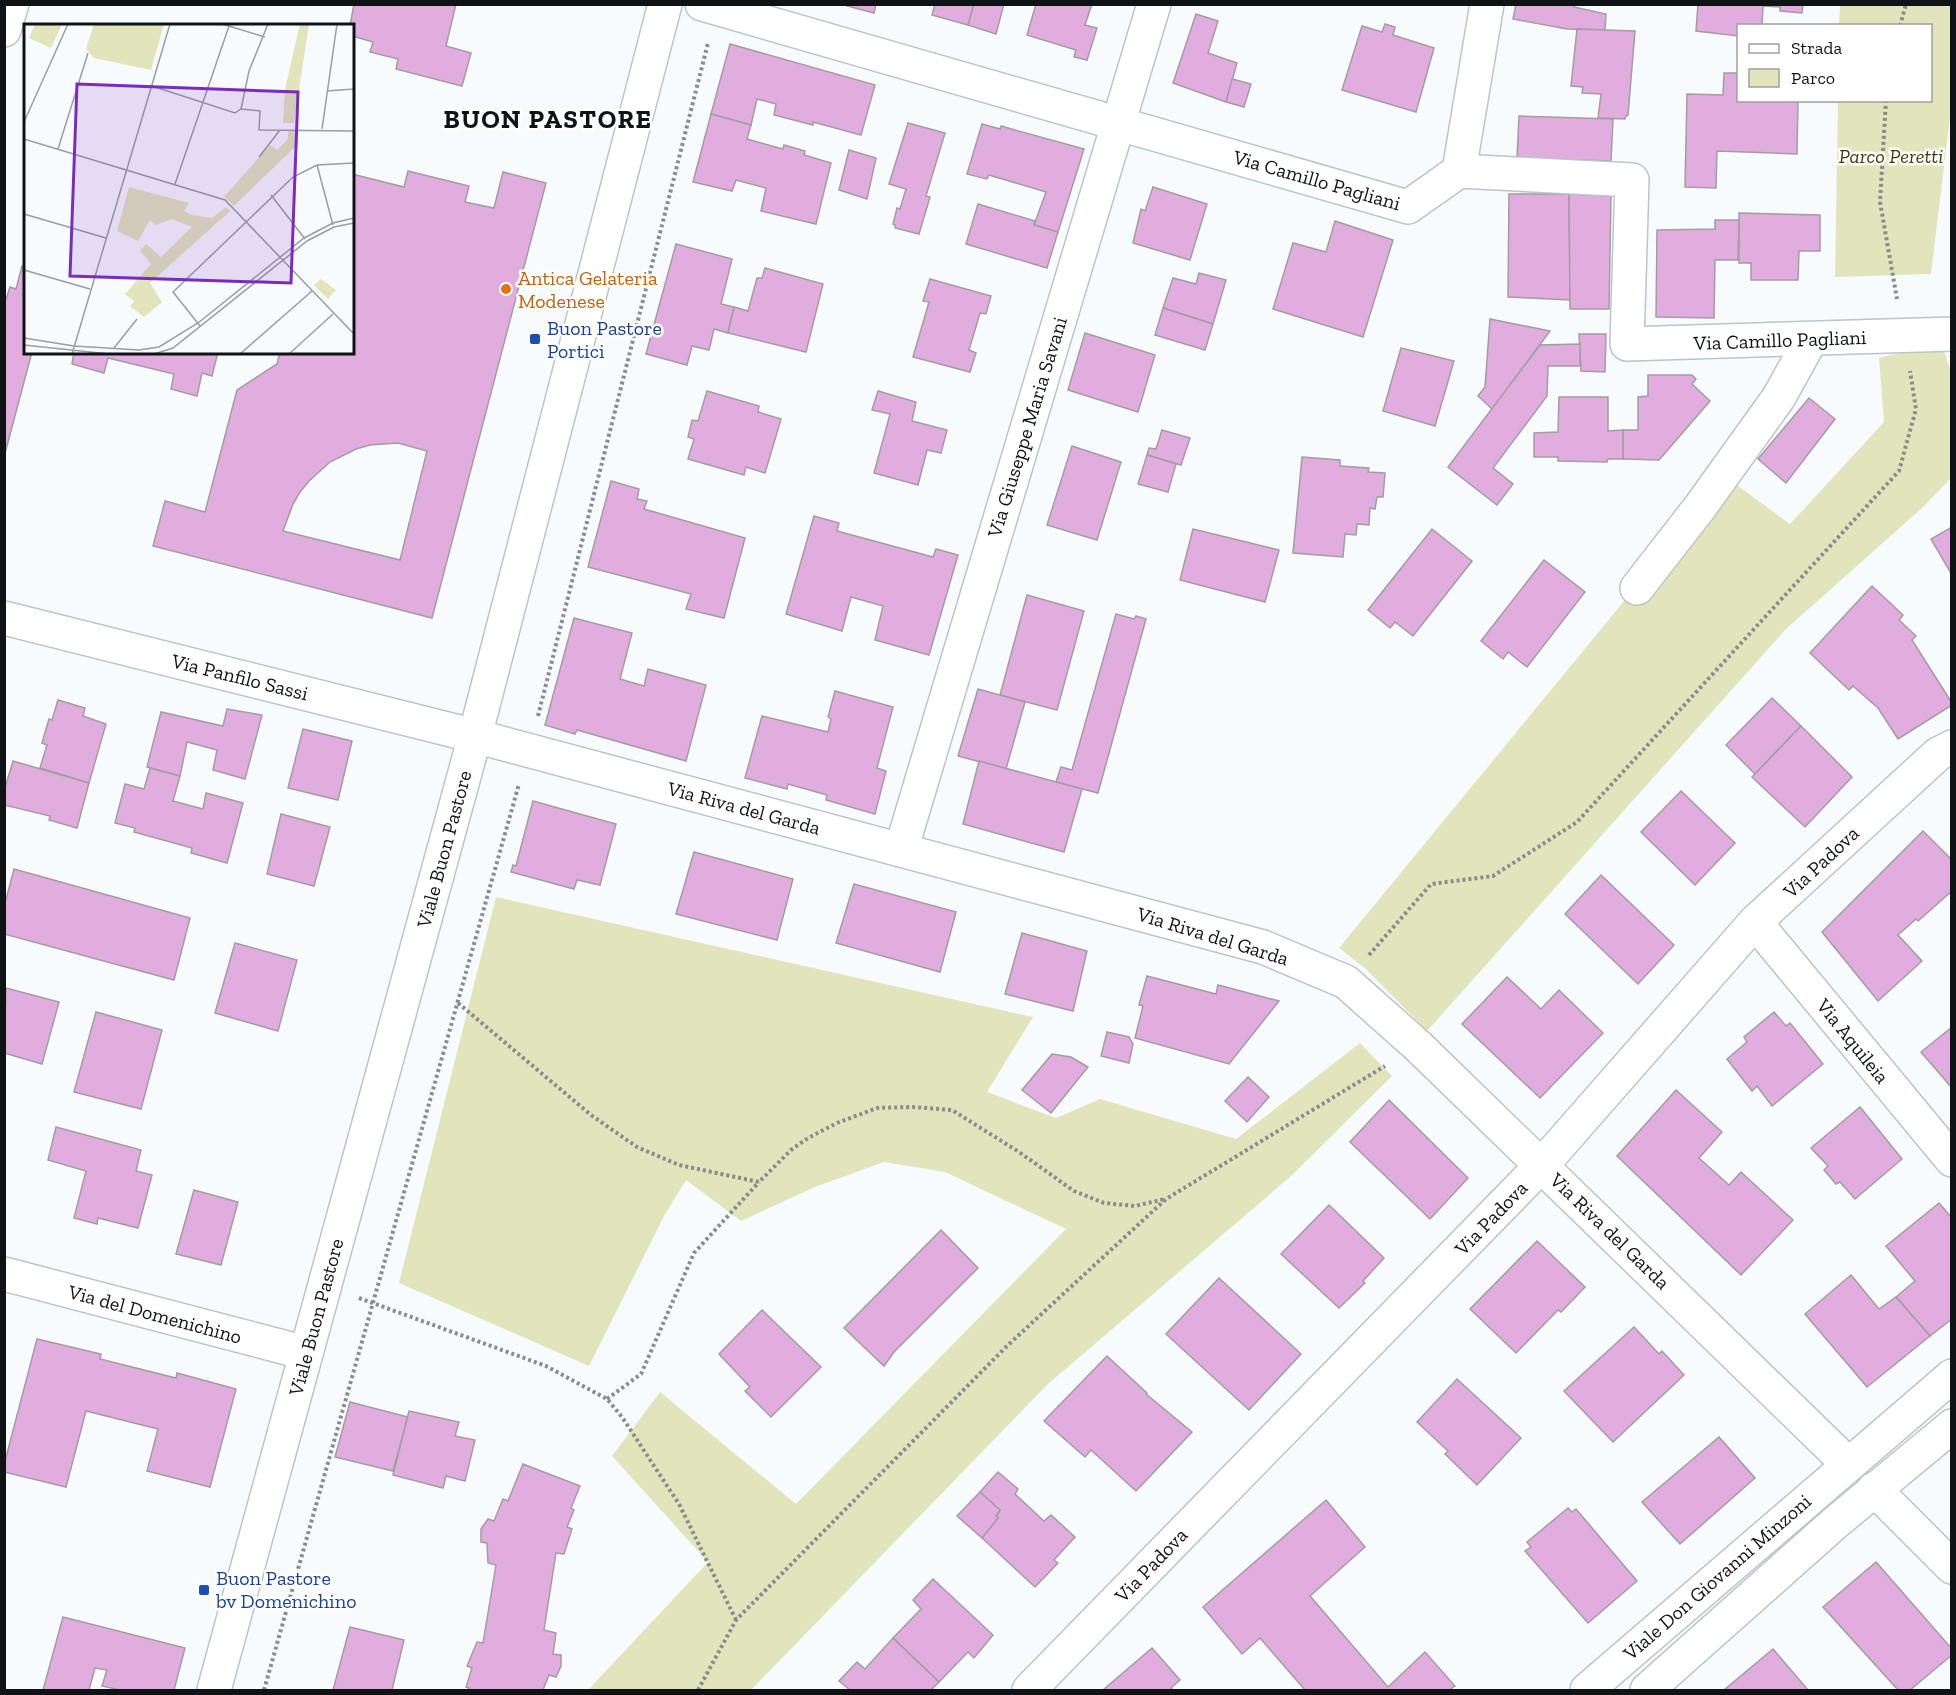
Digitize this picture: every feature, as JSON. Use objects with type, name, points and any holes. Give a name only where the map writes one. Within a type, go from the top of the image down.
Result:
[{"type":"street","points":[[4,30],[12,4]]},
{"type":"street","name":"Viale Buon Pastore","points":[[214,1690],[475,736],[665,4]]},
{"type":"street","name":"Via Giuseppe Maria Savani","points":[[902,850],[1154,4]]},
{"type":"street","points":[[1460,171],[1487,4]]},
{"type":"street","name":"Via Camillo Pagliani","points":[[710,7],[1408,207],[1460,171],[1632,180],[1627,344],[1952,334]]},
{"type":"street","points":[[1637,588],[1700,507],[1779,397],[1811,339]]},
{"type":"street","name":"Via Panfilo Sassi","points":[[4,618],[475,736]]},
{"type":"street","name":"Via Riva del Garda","points":[[475,736],[1263,947],[1346,982],[1419,1047],[1542,1165],[1848,1464]]},
{"type":"street","name":"Via Padova","points":[[1029,1690],[1542,1165],[1755,922],[1938,753],[1952,747]]},
{"type":"street","name":"Via Aquileia","points":[[1755,922],[1952,1160]]},
{"type":"street","name":"Via del Domenichino","points":[[4,1274],[306,1353]]},
{"type":"street","name":"Viale Don Giovanni Minzoni","points":[[1587,1690],[1952,1376]]},
{"type":"street","name":"Viale Don Giovanni Minzoni","points":[[1647,1690],[1874,1489],[1952,1426]]},
{"type":"street","points":[[1848,1464],[1952,1567]]},
{"type":"path","points":[[1901,24],[1906,4]]},
{"type":"path","points":[[264,1690],[529,750],[710,7]]},
{"type":"path","points":[[1346,982],[1431,884],[1493,876],[1577,822],[1899,471],[1916,409],[1880,202],[1886,102]]},
{"type":"path","points":[[458,1003],[591,1114],[637,1147],[679,1165],[759,1182]]},
{"type":"path","points":[[698,1690],[736,1620],[1008,1345],[1166,1199],[1392,1062]]},
{"type":"path","points":[[607,1400],[641,1374],[694,1253],[759,1182],[791,1150],[808,1138],[837,1123],[877,1108],[913,1107],[952,1110],[1019,1152],[1074,1191],[1104,1203],[1135,1206],[1166,1199]]},
{"type":"path","points":[[324,1288],[373,1302],[546,1366],[607,1400],[622,1417],[679,1504],[736,1620]]},
{"type":"green space","name":"Parco Peretti","points":[[1840,5],[1951,5],[1951,109],[1931,274],[1835,277],[1838,102],[1932,102],[1932,24],[1839,24]]},
{"type":"green space","points":[[1941,343],[1951,371],[1951,478],[1922,508],[1786,629],[1427,1031],[1366,969],[1339,948],[1726,477],[1790,524],[1884,422],[1879,358]]},
{"type":"green space","points":[[496,897],[1033,1017],[987,1092],[1056,1118],[1100,1099],[1236,1139],[1360,1043],[1392,1076],[1290,1177],[1048,1384],[751,1690],[588,1690],[708,1562],[612,1456],[660,1392],[796,1504],[1066,1229],[945,1172],[884,1162],[815,1187],[741,1221],[686,1180],[664,1216],[589,1366],[399,1283]]},
{"type":"building","points":[[354,4],[456,4],[446,46],[471,53],[462,86],[396,69],[398,59],[370,52],[373,42],[354,37],[354,24],[350,24]]},
{"type":"building","points":[[840,4],[876,4],[874,13]]},
{"type":"building","points":[[935,4],[974,4],[968,25],[932,15]]},
{"type":"building","points":[[974,4],[1004,4],[996,34],[968,25]]},
{"type":"building","points":[[1036,4],[1092,4],[1085,25],[1097,28],[1087,60],[1074,57],[1076,50],[1027,35]]},
{"type":"building","points":[[1516,4],[1574,4],[1574,7],[1606,14],[1605,30],[1567,29],[1513,19]]},
{"type":"building","points":[[1698,4],[1803,4],[1802,13],[1780,11],[1780,7],[1763,6],[1762,24],[1737,24],[1737,36],[1696,31]]},
{"type":"building","points":[[1196,14],[1218,21],[1208,53],[1237,63],[1226,102],[1173,83]]},
{"type":"building","points":[[1385,24],[1395,27],[1393,35],[1434,48],[1416,112],[1342,90],[1362,26],[1382,32]]},
{"type":"building","points":[[1577,29],[1635,31],[1628,115],[1625,119],[1598,118],[1601,94],[1582,93],[1583,87],[1571,86]]},
{"type":"building","points":[[730,44],[875,85],[861,135],[813,122],[813,125],[774,115],[776,104],[757,99],[751,125],[711,114]]},
{"type":"building","points":[[1724,73],[1737,73],[1737,102],[1798,102],[1797,154],[1717,151],[1716,188],[1685,187],[1687,94],[1723,95]]},
{"type":"building","points":[[1232,79],[1251,84],[1244,107],[1226,102]]},
{"type":"building","points":[[711,114],[751,125],[747,139],[783,149],[784,145],[805,151],[804,155],[831,163],[816,224],[761,211],[766,188],[736,180],[732,191],[693,182]]},
{"type":"building","points":[[1519,116],[1613,119],[1611,161],[1517,158]]},
{"type":"building","points":[[908,123],[945,133],[926,196],[930,197],[919,234],[895,228],[893,224],[897,208],[900,209],[906,189],[889,184]]},
{"type":"building","points":[[982,124],[1000,129],[1001,126],[1084,149],[1058,232],[1034,225],[1046,192],[989,175],[987,179],[967,174]]},
{"type":"building","points":[[849,150],[876,158],[867,199],[839,190]]},
{"type":"building","points":[[408,171],[469,186],[465,202],[494,208],[503,172],[546,183],[432,618],[153,546],[165,501],[205,512],[237,390],[277,364],[280,354],[354,354],[354,174],[404,187]],"holes":[[[398,443],[427,451],[400,560],[283,531],[300,492],[330,462],[356,449],[370,445]]]},
{"type":"building","points":[[1153,187],[1207,204],[1190,260],[1133,243],[1141,209],[1145,211]]},
{"type":"building","points":[[1509,194],[1569,194],[1570,300],[1508,297]]},
{"type":"building","points":[[1569,194],[1611,196],[1609,309],[1570,309]]},
{"type":"building","points":[[978,204],[1035,221],[1034,225],[1058,232],[1047,268],[966,244]]},
{"type":"building","points":[[1739,213],[1820,215],[1820,251],[1799,251],[1798,280],[1751,280],[1751,263],[1739,263]]},
{"type":"building","points":[[1715,220],[1739,220],[1738,260],[1715,260],[1714,318],[1656,317],[1657,230],[1715,229]]},
{"type":"building","points":[[1335,221],[1393,240],[1363,337],[1273,309],[1293,243],[1326,252]]},
{"type":"building","points":[[676,244],[732,259],[721,304],[734,307],[728,333],[714,329],[709,350],[692,346],[687,365],[646,354]]},
{"type":"building","points":[[22,266],[24,266],[24,354],[31,354],[4,457],[4,305],[10,287],[16,289]]},
{"type":"building","points":[[765,268],[823,284],[806,352],[728,333],[734,307],[748,311],[757,278],[762,278]]},
{"type":"building","points":[[1199,273],[1226,280],[1213,324],[1163,308],[1173,278],[1196,284]]},
{"type":"building","points":[[930,279],[991,296],[986,314],[980,313],[969,350],[976,353],[970,372],[913,357],[929,302],[923,301]]},
{"type":"building","points":[[1163,308],[1213,324],[1205,350],[1155,335]]},
{"type":"building","points":[[1490,319],[1550,331],[1492,409],[1478,396],[1485,387]]},
{"type":"building","points":[[1085,333],[1155,355],[1138,412],[1068,390]]},
{"type":"building","points":[[1579,334],[1606,334],[1605,372],[1581,371]]},
{"type":"building","points":[[1580,344],[1580,366],[1548,366],[1547,396],[1493,468],[1513,484],[1497,505],[1448,467],[1540,345]]},
{"type":"building","points":[[1401,348],[1454,361],[1435,426],[1383,411]]},
{"type":"building","points":[[74,354],[218,354],[212,376],[202,373],[197,396],[171,389],[174,374],[108,358],[104,373],[72,364]]},
{"type":"building","points":[[1648,375],[1692,375],[1696,379],[1692,384],[1710,401],[1659,460],[1623,459],[1623,430],[1638,430],[1638,397],[1648,396]]},
{"type":"building","points":[[707,391],[759,406],[758,412],[781,419],[765,473],[746,467],[744,475],[688,459],[694,439],[688,437],[692,420],[698,421]]},
{"type":"building","points":[[878,391],[916,402],[912,421],[947,430],[941,453],[927,450],[918,485],[874,473],[890,414],[872,410]]},
{"type":"building","points":[[1559,397],[1608,397],[1608,431],[1623,430],[1623,459],[1608,459],[1607,462],[1558,461],[1558,457],[1534,457],[1534,433],[1558,432]]},
{"type":"building","points":[[1809,398],[1835,419],[1786,483],[1758,459]]},
{"type":"building","points":[[1162,430],[1190,438],[1181,465],[1147,455],[1149,448],[1156,449]]},
{"type":"building","points":[[1072,446],[1121,462],[1097,540],[1047,525]]},
{"type":"building","points":[[1147,455],[1176,464],[1168,492],[1138,484]]},
{"type":"building","points":[[1302,457],[1340,460],[1340,466],[1369,468],[1368,472],[1385,473],[1383,497],[1377,497],[1375,509],[1370,508],[1369,525],[1357,524],[1356,535],[1345,534],[1343,557],[1293,553]]},
{"type":"building","points":[[611,481],[639,489],[637,499],[647,501],[644,509],[745,538],[724,618],[686,609],[691,594],[588,567]]},
{"type":"building","points":[[814,516],[839,523],[837,531],[933,557],[936,549],[958,555],[929,655],[875,640],[883,606],[851,597],[842,631],[786,614]]},
{"type":"building","points":[[1952,527],[1952,575],[1931,539]]},
{"type":"building","points":[[1193,529],[1279,550],[1265,602],[1180,580]]},
{"type":"building","points":[[1432,529],[1472,561],[1413,636],[1395,622],[1390,628],[1368,610]]},
{"type":"building","points":[[1544,560],[1585,592],[1527,667],[1508,652],[1503,659],[1481,641]]},
{"type":"building","points":[[1872,586],[1903,615],[1899,620],[1916,636],[1912,640],[1952,703],[1898,739],[1878,708],[1853,686],[1849,690],[1810,653]]},
{"type":"building","points":[[1027,595],[1084,611],[1057,710],[1000,695]]},
{"type":"building","points":[[1116,614],[1134,619],[1136,616],[1146,619],[1098,793],[1056,782],[1061,767],[1072,770]]},
{"type":"building","points":[[574,618],[632,633],[620,679],[644,686],[648,669],[706,685],[686,761],[577,730],[575,734],[545,725]]},
{"type":"building","points":[[978,689],[1025,702],[1006,769],[958,756]]},
{"type":"building","points":[[835,691],[893,707],[877,768],[886,771],[875,814],[826,800],[827,795],[788,784],[787,789],[745,778],[762,716],[828,732],[831,719],[828,717]]},
{"type":"building","points":[[1772,698],[1801,726],[1755,774],[1726,745]]},
{"type":"building","points":[[58,700],[85,708],[83,716],[106,724],[89,783],[40,768],[47,745],[42,743],[49,719],[52,720]]},
{"type":"building","points":[[227,709],[262,715],[245,779],[213,770],[217,750],[187,742],[180,776],[147,767],[161,712],[223,726]]},
{"type":"building","points":[[1801,726],[1852,777],[1805,827],[1752,777]]},
{"type":"building","points":[[303,729],[352,741],[338,800],[288,788]]},
{"type":"building","points":[[13,761],[89,783],[77,828],[49,820],[50,816],[4,805],[4,791]]},
{"type":"building","points":[[979,761],[1082,789],[1064,852],[963,824]]},
{"type":"building","points":[[150,768],[180,776],[173,801],[203,809],[206,793],[243,803],[227,863],[191,853],[192,848],[134,832],[135,828],[115,823],[125,784],[144,789]]},
{"type":"building","points":[[1681,791],[1735,843],[1695,885],[1641,832]]},
{"type":"building","points":[[533,801],[616,824],[600,885],[577,880],[574,889],[511,872],[513,865],[516,866]]},
{"type":"building","points":[[281,814],[330,827],[314,886],[267,874]]},
{"type":"building","points":[[1923,831],[1952,860],[1952,891],[1898,935],[1922,961],[1878,1001],[1822,932]]},
{"type":"building","points":[[694,852],[793,879],[777,940],[676,914]]},
{"type":"building","points":[[14,869],[190,918],[174,980],[4,934],[4,907]]},
{"type":"building","points":[[1601,875],[1674,945],[1638,984],[1565,914]]},
{"type":"building","points":[[854,884],[956,912],[940,972],[836,943]]},
{"type":"building","points":[[1022,933],[1087,951],[1073,1011],[1005,994]]},
{"type":"building","points":[[235,943],[297,960],[278,1031],[215,1013]]},
{"type":"building","points":[[1147,976],[1216,994],[1218,985],[1279,1001],[1229,1064],[1135,1038],[1143,1006],[1139,1005]]},
{"type":"building","points":[[1507,977],[1541,1009],[1559,990],[1603,1033],[1540,1098],[1462,1024]]},
{"type":"building","points":[[6,988],[59,1002],[42,1064],[4,1053]]},
{"type":"building","points":[[96,1012],[162,1030],[141,1109],[74,1092]]},
{"type":"building","points":[[1774,1012],[1786,1026],[1790,1023],[1823,1064],[1772,1106],[1757,1086],[1752,1091],[1727,1059],[1747,1042],[1744,1037]]},
{"type":"building","points":[[1952,1027],[1952,1088],[1921,1052]]},
{"type":"building","points":[[1107,1032],[1129,1037],[1133,1044],[1129,1063],[1101,1056]]},
{"type":"building","points":[[1052,1054],[1071,1057],[1088,1067],[1051,1113],[1022,1090]]},
{"type":"building","points":[[1248,1077],[1269,1097],[1247,1122],[1225,1101]]},
{"type":"building","points":[[1676,1090],[1722,1132],[1699,1158],[1729,1185],[1741,1172],[1793,1220],[1741,1275],[1617,1156]]},
{"type":"building","points":[[1389,1100],[1468,1178],[1430,1219],[1350,1142]]},
{"type":"building","points":[[1860,1107],[1902,1159],[1855,1199],[1840,1182],[1836,1184],[1824,1170],[1828,1166],[1811,1148]]},
{"type":"building","points":[[56,1127],[141,1150],[136,1171],[152,1175],[138,1228],[98,1218],[97,1224],[74,1218],[86,1171],[48,1160]]},
{"type":"building","points":[[194,1190],[238,1202],[221,1265],[176,1254]]},
{"type":"building","points":[[1939,1203],[1952,1218],[1952,1319],[1930,1336],[1896,1297],[1915,1281],[1886,1246]]},
{"type":"building","points":[[1329,1205],[1384,1258],[1363,1281],[1365,1283],[1339,1308],[1281,1254]]},
{"type":"building","points":[[941,1230],[978,1268],[894,1352],[884,1366],[844,1328]]},
{"type":"building","points":[[1537,1241],[1585,1287],[1561,1312],[1558,1310],[1516,1353],[1470,1309]]},
{"type":"building","points":[[1851,1275],[1879,1309],[1896,1297],[1930,1336],[1867,1387],[1805,1314]]},
{"type":"building","points":[[1219,1278],[1301,1354],[1249,1410],[1166,1334]]},
{"type":"building","points":[[762,1310],[821,1367],[771,1417],[745,1391],[750,1387],[719,1354]]},
{"type":"building","points":[[1634,1327],[1659,1354],[1662,1351],[1684,1375],[1613,1442],[1564,1391]]},
{"type":"building","points":[[37,1339],[101,1354],[100,1359],[176,1378],[177,1373],[236,1389],[210,1487],[147,1471],[158,1429],[86,1411],[66,1487],[4,1472]]},
{"type":"building","points":[[1107,1356],[1146,1394],[1192,1432],[1136,1491],[1091,1450],[1085,1457],[1044,1421]]},
{"type":"building","points":[[1457,1379],[1521,1438],[1477,1485],[1445,1454],[1448,1451],[1417,1422]]},
{"type":"building","points":[[350,1402],[408,1417],[393,1471],[335,1457]]},
{"type":"building","points":[[409,1411],[459,1422],[455,1436],[475,1440],[465,1481],[446,1476],[443,1488],[393,1475]]},
{"type":"building","points":[[1719,1437],[1755,1478],[1680,1544],[1642,1502]]},
{"type":"building","points":[[523,1464],[580,1486],[571,1508],[574,1510],[567,1527],[572,1529],[564,1554],[556,1553],[544,1630],[556,1633],[553,1654],[561,1655],[561,1666],[556,1677],[549,1675],[543,1690],[468,1690],[469,1688],[466,1687],[472,1668],[467,1666],[477,1642],[483,1643],[496,1565],[488,1563],[487,1543],[481,1542],[481,1529],[488,1519],[494,1521],[503,1499],[508,1501]]},
{"type":"building","points":[[998,1472],[1018,1489],[1015,1494],[1044,1521],[1051,1515],[1075,1537],[1054,1560],[1058,1563],[1035,1587],[982,1538],[998,1518],[996,1516],[1000,1510],[980,1492]]},
{"type":"building","points":[[980,1492],[1000,1510],[996,1516],[998,1518],[982,1538],[957,1516]]},
{"type":"building","points":[[1326,1500],[1365,1547],[1310,1596],[1388,1687],[1425,1652],[1455,1686],[1449,1690],[1305,1690],[1260,1638],[1242,1654],[1203,1607]]},
{"type":"building","points":[[1568,1508],[1572,1512],[1576,1509],[1637,1581],[1588,1623],[1525,1551],[1531,1547],[1527,1542]]},
{"type":"building","points":[[1876,1562],[1952,1649],[1952,1655],[1910,1690],[1898,1690],[1823,1607]]},
{"type":"building","points":[[933,1579],[993,1635],[974,1658],[968,1652],[939,1682],[893,1638],[921,1609],[913,1600]]},
{"type":"building","points":[[63,1617],[185,1648],[174,1690],[120,1690],[102,1686],[107,1670],[95,1668],[89,1690],[43,1690]]},
{"type":"building","points":[[350,1627],[404,1640],[392,1690],[333,1690]]},
{"type":"building","points":[[893,1638],[939,1682],[931,1690],[850,1690],[839,1681],[857,1662],[865,1669]]},
{"type":"building","points":[[1152,1648],[1180,1680],[1171,1688],[1173,1690],[1103,1690]]},
{"type":"building","points":[[1773,1649],[1808,1690],[1724,1690]]},
{"type":"place","name":"Antica Gelateria Modenese","points":[[506,289]]},
{"type":"place","name":"Buon Pastore Portici","points":[[535,339]]},
{"type":"place","name":"Buon Pastore bv Domenichino","points":[[204,1590]]},
{"type":"district","name":"BUON PASTORE","points":[[548,119]]}]
